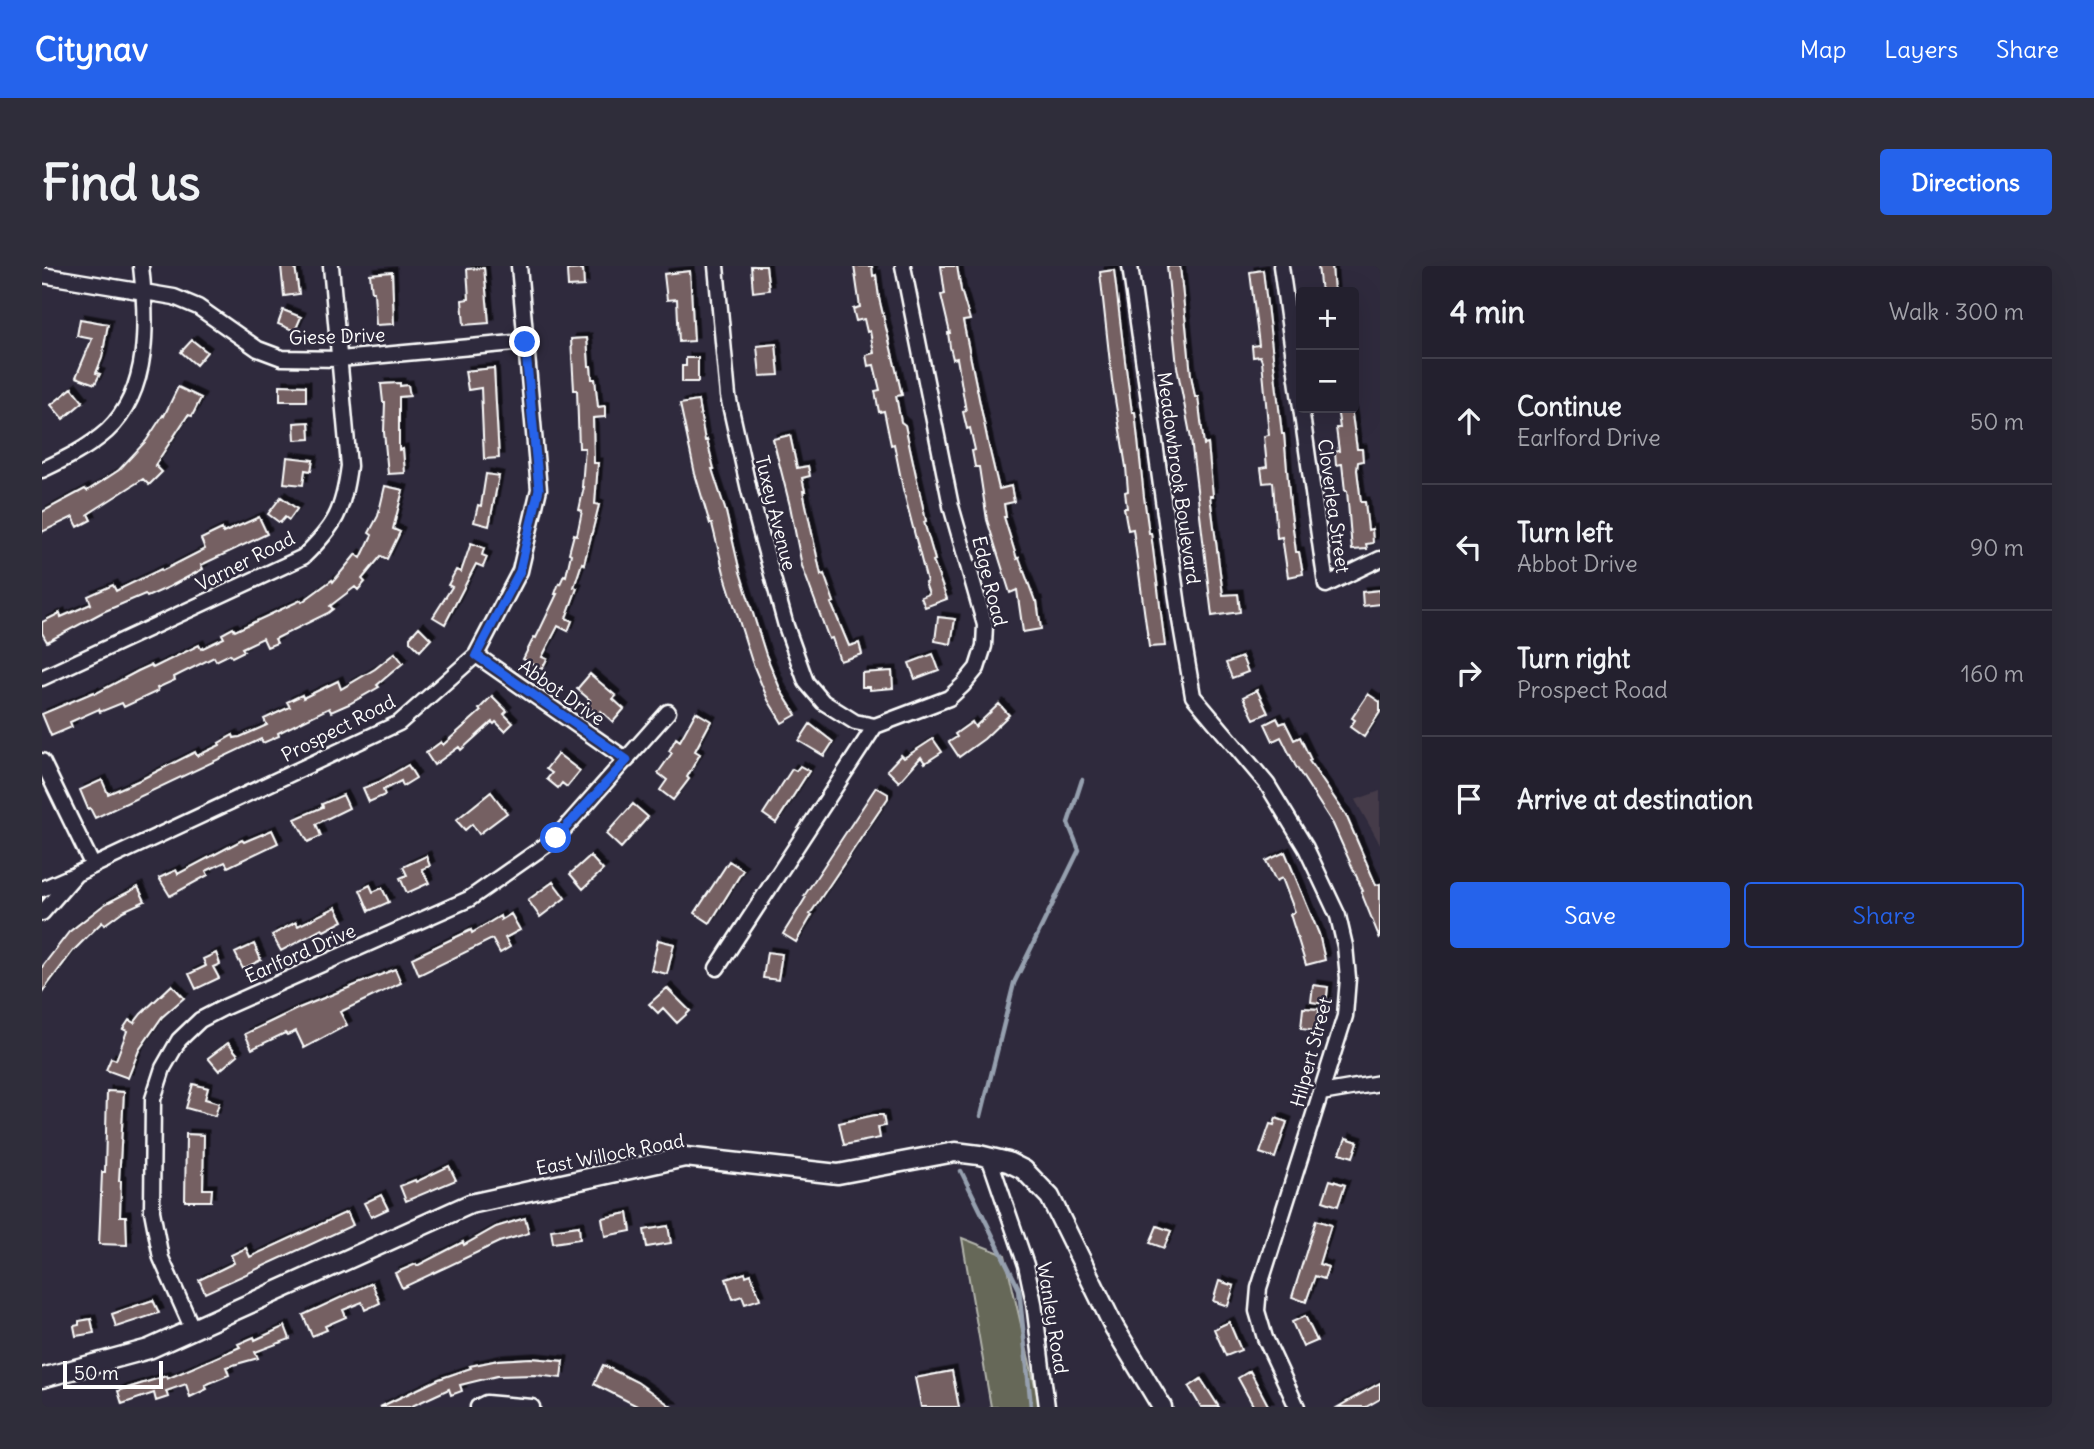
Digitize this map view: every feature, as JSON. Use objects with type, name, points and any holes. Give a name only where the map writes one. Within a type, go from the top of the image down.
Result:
[{"type":"street","points":[[42,470],[93,442],[109,429],[126,406],[144,355],[146,323],[141,266]]},
{"type":"street","name":"Varner Road","points":[[42,677],[279,570],[303,557],[323,538],[337,519],[349,466],[331,266]]},
{"type":"street","name":"Prospect Road","points":[[42,913],[76,874],[398,723],[476,655],[520,571],[539,489],[519,266]]},
{"type":"street","name":"Tuxey Avenue","points":[[716,266],[728,396],[749,491],[786,626],[806,682],[823,702],[855,722],[875,726]]},
{"type":"street","name":"Edge Road","points":[[875,726],[949,698],[977,668],[984,646],[985,625],[951,506],[904,266]]},
{"type":"street","name":"Meadowbrook Boulevard","points":[[1130,266],[1193,696]]},
{"type":"street","name":"Cloverlea Street","points":[[1280,266],[1326,585],[1380,559]]},
{"type":"street","name":"Giese Drive","points":[[42,275],[174,297],[198,307],[258,349],[282,358],[340,359],[525,342]]},
{"type":"street","name":"Abbot Drive","points":[[476,655],[627,760]]},
{"type":"street","name":"Hilpert Street","points":[[1193,696],[1267,784],[1306,848],[1338,916],[1345,946],[1348,978],[1345,1016],[1259,1288],[1257,1311],[1265,1338],[1297,1407]]},
{"type":"street","name":"Earlford Drive","points":[[193,1330],[161,1258],[152,1211],[153,1099],[163,1068],[180,1040],[200,1020],[225,1007],[469,899],[556,838],[667,712]]},
{"type":"street","points":[[717,968],[875,726]]},
{"type":"street","points":[[42,761],[93,866]]},
{"type":"street","points":[[42,889],[76,874]]},
{"type":"street","points":[[1321,1093],[1380,1083]]},
{"type":"street","name":"East Willock Road","points":[[42,1378],[149,1349],[470,1204],[685,1157],[838,1174],[955,1152],[989,1157],[1024,1170],[1050,1198],[1114,1327],[1162,1407]]},
{"type":"street","name":"Wanley Road","points":[[989,1157],[1026,1265],[1034,1303],[1047,1407]]},
{"type":"street","points":[[478,1407],[486,1403],[532,1407]]},
{"type":"shaded area","points":[[1380,791],[1380,844],[1355,800]]},
{"type":"green space","points":[[962,1238],[1005,1255],[1040,1407],[991,1407]]},
{"type":"building","points":[[281,266],[295,266],[299,294],[284,296]]},
{"type":"building","points":[[751,266],[766,266],[769,290],[753,292]]},
{"type":"building","points":[[854,266],[872,266],[873,276],[876,275],[902,395],[896,396],[901,422],[905,425],[926,521],[924,522],[935,560],[933,561],[947,599],[925,607],[921,597],[929,594],[925,583],[927,582],[894,444],[891,445],[884,411],[879,412],[875,391],[880,390],[874,365],[868,366],[866,355],[874,353],[870,331],[867,332],[864,319],[856,321],[853,309],[860,307]]},
{"type":"building","points":[[941,266],[957,266],[970,320],[963,321],[999,489],[1011,486],[1014,502],[1004,504],[1004,517],[1017,559],[1019,558],[1037,601],[1041,629],[1023,632],[1017,590],[1010,593],[987,520],[979,467],[975,467],[972,451],[975,450],[963,412],[966,411],[957,358],[953,359],[950,347],[950,333],[941,295],[945,294]]},
{"type":"building","points":[[1167,266],[1180,266],[1191,375],[1195,397],[1198,397],[1204,445],[1208,444],[1213,496],[1210,496],[1223,595],[1238,594],[1240,612],[1212,616],[1191,439],[1177,367]]},
{"type":"building","points":[[1318,266],[1332,266],[1334,287],[1320,287]]},
{"type":"building","points":[[484,268],[489,323],[464,325],[462,300],[469,299],[467,269]]},
{"type":"building","points":[[583,269],[584,286],[568,287],[567,270]]},
{"type":"building","points":[[1114,270],[1165,646],[1149,647],[1133,529],[1128,530],[1124,508],[1127,508],[1125,492],[1128,491],[1126,467],[1112,381],[1100,272]]},
{"type":"building","points":[[1263,270],[1296,552],[1299,552],[1303,574],[1288,577],[1282,537],[1277,538],[1273,482],[1263,483],[1261,468],[1267,467],[1264,436],[1269,435],[1262,361],[1260,356],[1253,357],[1252,346],[1259,345],[1250,272]]},
{"type":"building","points":[[690,271],[694,341],[679,342],[677,299],[667,300],[664,274]]},
{"type":"building","points":[[392,272],[394,324],[376,325],[370,274]]},
{"type":"building","points":[[283,310],[301,317],[295,331],[278,324]]},
{"type":"building","points":[[80,319],[108,324],[102,358],[96,373],[100,374],[95,384],[76,377],[92,339],[77,336]]},
{"type":"building","points":[[587,338],[589,366],[592,379],[595,379],[598,407],[605,406],[605,417],[593,418],[594,463],[598,463],[595,504],[599,505],[584,564],[582,563],[574,587],[577,588],[566,618],[572,621],[568,631],[558,626],[542,657],[547,659],[542,669],[523,659],[557,594],[559,583],[564,575],[566,576],[571,554],[569,553],[574,534],[577,535],[582,511],[579,510],[584,487],[585,448],[579,448],[577,390],[574,390],[571,339]]},
{"type":"building","points":[[192,340],[207,352],[196,365],[181,352]]},
{"type":"building","points":[[776,344],[779,375],[760,376],[757,346]]},
{"type":"building","points":[[686,358],[698,358],[698,382],[682,382],[682,366],[686,366]]},
{"type":"building","points":[[494,368],[499,458],[484,459],[481,388],[468,390],[465,371]]},
{"type":"building","points":[[400,383],[400,386],[408,385],[410,396],[399,397],[399,450],[403,449],[405,473],[388,474],[384,432],[385,402],[381,384]]},
{"type":"building","points":[[280,385],[306,386],[306,401],[280,401]]},
{"type":"building","points":[[178,387],[201,398],[192,416],[188,415],[155,465],[162,472],[149,485],[143,479],[88,514],[91,520],[78,527],[73,517],[42,532],[42,512],[85,489],[87,491],[119,470],[146,441],[164,416]]},
{"type":"building","points":[[72,388],[83,402],[63,419],[51,405]]},
{"type":"building","points":[[698,401],[705,441],[707,440],[712,469],[726,512],[740,572],[766,655],[781,691],[796,715],[782,723],[768,700],[752,662],[695,474],[680,404]]},
{"type":"building","points":[[1338,413],[1352,413],[1357,449],[1362,449],[1363,461],[1358,462],[1357,470],[1361,502],[1365,502],[1368,530],[1372,529],[1373,543],[1366,544],[1367,549],[1352,550],[1342,464],[1336,465],[1335,452],[1339,451],[1336,428],[1340,428]]},
{"type":"building","points":[[309,422],[310,439],[295,440],[294,423]]},
{"type":"building","points":[[790,435],[797,468],[808,466],[810,476],[802,478],[803,491],[821,575],[824,574],[834,602],[831,603],[849,646],[859,643],[862,654],[840,661],[802,566],[773,439]]},
{"type":"building","points":[[287,457],[313,460],[311,471],[305,470],[303,485],[284,483]]},
{"type":"building","points":[[486,474],[499,476],[489,526],[474,522],[478,505],[481,506]]},
{"type":"building","points":[[385,486],[403,490],[393,529],[400,532],[387,559],[381,556],[362,579],[365,582],[358,590],[355,587],[330,606],[333,609],[328,613],[275,639],[277,643],[267,647],[263,638],[242,648],[244,651],[232,657],[230,654],[216,661],[214,657],[174,677],[175,680],[157,688],[158,691],[124,707],[122,703],[100,712],[99,709],[70,722],[72,727],[51,736],[42,714],[94,692],[95,694],[138,671],[151,665],[153,668],[199,645],[201,649],[224,638],[222,634],[233,628],[235,631],[301,600],[302,602],[332,580],[333,582],[356,554],[361,558],[372,535],[369,533],[378,516]]},
{"type":"building","points":[[281,497],[297,509],[289,520],[285,517],[280,523],[268,514]]},
{"type":"building","points":[[259,517],[267,534],[201,565],[203,569],[169,587],[103,612],[47,642],[42,633],[42,622],[60,613],[61,617],[91,604],[88,596],[113,585],[116,591],[161,569],[162,571],[205,549],[201,539],[222,529],[223,533]]},
{"type":"building","points":[[471,543],[484,548],[482,555],[487,557],[483,567],[476,564],[445,624],[433,617],[452,587],[448,585],[456,570],[461,572]]},
{"type":"building","points":[[1380,590],[1380,604],[1363,606],[1362,592]]},
{"type":"building","points":[[938,617],[955,619],[951,644],[935,641]]},
{"type":"building","points":[[419,627],[431,639],[420,651],[410,641],[410,637]]},
{"type":"building","points":[[395,653],[403,663],[377,685],[379,687],[349,704],[331,712],[329,708],[278,733],[279,736],[263,743],[261,739],[95,818],[90,808],[88,809],[80,790],[102,780],[108,794],[195,752],[197,756],[233,735],[234,738],[240,737],[267,725],[264,719],[290,707],[287,702],[302,695],[303,698],[338,681],[341,689],[375,669]]},
{"type":"building","points":[[933,654],[939,670],[915,679],[909,663]]},
{"type":"building","points":[[1242,657],[1248,672],[1232,678],[1226,663]]},
{"type":"building","points":[[892,671],[893,688],[870,690],[870,687],[862,687],[862,673]]},
{"type":"building","points":[[590,674],[616,696],[613,699],[624,709],[613,722],[601,711],[598,715],[586,705],[590,700],[577,689]]},
{"type":"building","points":[[1257,690],[1268,713],[1254,719],[1243,697]]},
{"type":"building","points":[[1368,694],[1380,702],[1380,712],[1364,737],[1350,727],[1355,720],[1352,718]]},
{"type":"building","points":[[492,696],[507,711],[504,714],[513,723],[505,731],[496,722],[492,722],[461,750],[459,747],[434,765],[426,753],[441,742],[443,745],[481,711],[479,709]]},
{"type":"building","points":[[999,704],[1009,715],[984,739],[959,757],[949,742],[957,737],[955,734],[972,722],[975,727]]},
{"type":"building","points":[[696,712],[711,721],[695,751],[700,754],[687,777],[689,779],[673,800],[660,790],[667,780],[658,773],[672,753],[669,751],[676,738],[680,741]]},
{"type":"building","points":[[1277,718],[1280,724],[1285,722],[1294,740],[1300,737],[1311,760],[1309,761],[1346,815],[1376,885],[1380,884],[1380,939],[1361,892],[1363,891],[1333,824],[1295,765],[1281,737],[1273,741],[1265,724]]},
{"type":"building","points":[[810,724],[833,742],[824,756],[799,741]]},
{"type":"building","points":[[933,739],[942,752],[925,763],[921,757],[899,782],[887,770],[901,755],[904,758]]},
{"type":"building","points":[[558,754],[580,771],[567,787],[562,783],[558,788],[547,779],[552,773],[546,769]]},
{"type":"building","points":[[408,765],[416,778],[403,786],[401,781],[383,790],[385,795],[369,802],[363,788]]},
{"type":"building","points":[[800,766],[809,771],[776,823],[763,814],[792,769],[796,771]]},
{"type":"building","points":[[876,787],[888,794],[888,798],[810,914],[812,915],[796,942],[783,934],[806,897],[804,896]]},
{"type":"building","points":[[491,792],[507,813],[479,834],[472,824],[465,830],[456,820]]},
{"type":"building","points":[[343,795],[349,808],[316,824],[321,836],[308,842],[295,819]]},
{"type":"building","points":[[633,804],[648,817],[621,848],[606,834]]},
{"type":"building","points":[[272,830],[278,843],[228,867],[225,862],[206,871],[208,875],[170,896],[159,878],[176,870],[178,874],[242,840],[244,842]]},
{"type":"building","points":[[1285,852],[1319,934],[1325,960],[1306,965],[1290,914],[1295,912],[1282,878],[1276,881],[1266,861]]},
{"type":"building","points":[[426,856],[430,866],[422,869],[429,883],[407,893],[400,878],[407,875],[403,867]]},
{"type":"building","points":[[590,856],[603,870],[583,889],[570,874]]},
{"type":"building","points":[[729,861],[743,870],[710,923],[695,913]]},
{"type":"building","points":[[553,882],[565,898],[540,917],[528,900]]},
{"type":"building","points":[[370,885],[373,892],[382,888],[389,902],[369,911],[360,890]]},
{"type":"building","points":[[138,887],[145,901],[123,911],[104,925],[102,922],[73,951],[42,992],[42,967],[69,932],[105,904]]},
{"type":"building","points":[[336,907],[343,921],[281,951],[272,935],[296,922],[298,926]]},
{"type":"building","points":[[511,914],[520,930],[505,938],[510,947],[500,953],[492,939],[419,975],[412,958],[471,930],[472,933],[500,916],[501,920]]},
{"type":"building","points":[[658,940],[674,944],[667,974],[651,970]]},
{"type":"building","points":[[254,944],[261,960],[243,969],[235,953]]},
{"type":"building","points":[[767,952],[782,954],[778,980],[763,978]]},
{"type":"building","points":[[216,953],[220,964],[213,967],[219,978],[196,989],[189,974],[206,966],[203,959]]},
{"type":"building","points":[[395,969],[401,983],[340,1012],[347,1025],[304,1048],[296,1031],[287,1035],[285,1033],[252,1049],[245,1034],[299,1008]]},
{"type":"building","points":[[172,985],[184,998],[162,1017],[139,1050],[128,1078],[106,1070],[111,1058],[116,1060],[127,1031],[123,1029],[129,1020],[134,1023]]},
{"type":"building","points":[[1313,985],[1328,987],[1326,1004],[1311,1002]]},
{"type":"building","points":[[667,988],[690,1011],[677,1023],[663,1008],[658,1013],[649,1004]]},
{"type":"building","points":[[1303,1008],[1319,1009],[1317,1031],[1301,1029]]},
{"type":"building","points":[[228,1043],[238,1055],[219,1071],[208,1058]]},
{"type":"building","points":[[193,1084],[208,1088],[205,1099],[219,1103],[215,1116],[186,1108]]},
{"type":"building","points":[[107,1091],[124,1092],[119,1181],[120,1216],[126,1216],[127,1245],[99,1244],[102,1172],[105,1172]]},
{"type":"building","points":[[883,1115],[885,1126],[878,1127],[880,1138],[844,1145],[839,1123]]},
{"type":"building","points":[[1276,1118],[1287,1122],[1275,1158],[1260,1153],[1270,1124],[1274,1125]]},
{"type":"building","points":[[186,1134],[204,1135],[203,1189],[212,1189],[211,1201],[185,1201]]},
{"type":"building","points":[[1346,1138],[1358,1142],[1353,1157],[1340,1153]]},
{"type":"building","points":[[449,1166],[456,1180],[406,1201],[400,1186],[415,1180],[416,1182]]},
{"type":"building","points":[[1330,1180],[1345,1185],[1338,1206],[1323,1201]]},
{"type":"building","points":[[381,1195],[388,1209],[371,1217],[364,1203]]},
{"type":"building","points":[[347,1212],[353,1225],[205,1293],[199,1280],[234,1263],[231,1255],[246,1248],[250,1257]]},
{"type":"building","points":[[628,1213],[631,1231],[605,1236],[602,1218]]},
{"type":"building","points":[[525,1218],[529,1233],[499,1242],[402,1288],[395,1273],[416,1264],[417,1266],[463,1242],[464,1245],[496,1227]]},
{"type":"building","points":[[1316,1220],[1331,1225],[1319,1264],[1328,1267],[1324,1279],[1315,1276],[1306,1302],[1292,1297]]},
{"type":"building","points":[[579,1226],[580,1239],[553,1243],[551,1230]]},
{"type":"building","points":[[668,1226],[671,1243],[647,1247],[644,1230]]},
{"type":"building","points":[[1157,1226],[1171,1231],[1164,1248],[1150,1243]]},
{"type":"building","points":[[745,1273],[746,1276],[751,1274],[760,1299],[745,1304],[742,1296],[733,1299],[726,1279]]},
{"type":"building","points":[[1219,1281],[1234,1286],[1228,1306],[1213,1301]]},
{"type":"building","points":[[372,1283],[380,1303],[365,1310],[362,1302],[343,1310],[346,1317],[325,1326],[327,1330],[312,1336],[303,1315]]},
{"type":"building","points":[[153,1300],[159,1313],[116,1327],[112,1314]]},
{"type":"building","points":[[1305,1316],[1317,1341],[1303,1347],[1292,1322]]},
{"type":"building","points":[[91,1319],[94,1333],[76,1336],[74,1326],[79,1325],[79,1321]]},
{"type":"building","points":[[1229,1322],[1241,1350],[1226,1356],[1214,1329]]},
{"type":"building","points":[[285,1326],[290,1339],[255,1352],[258,1358],[226,1367],[229,1375],[205,1385],[207,1389],[190,1397],[186,1384],[166,1391],[168,1397],[156,1401],[154,1393],[122,1404],[118,1391],[166,1376],[167,1379],[240,1347],[238,1344],[254,1337],[255,1340]]},
{"type":"building","points":[[531,1358],[563,1361],[561,1378],[535,1375],[497,1376],[460,1385],[462,1391],[451,1395],[449,1389],[410,1407],[380,1407],[439,1379],[471,1368],[470,1366],[498,1360]]},
{"type":"building","points":[[603,1365],[637,1382],[672,1407],[639,1407],[594,1384]]},
{"type":"building","points":[[952,1371],[959,1407],[921,1407],[915,1378]]},
{"type":"building","points":[[1250,1371],[1269,1407],[1254,1407],[1238,1378]]},
{"type":"building","points":[[1201,1379],[1219,1407],[1201,1407],[1189,1387]]},
{"type":"building","points":[[1380,1383],[1380,1399],[1366,1407],[1338,1407]]},
{"type":"waterway","points":[[981,1116],[1014,983],[1079,850],[1068,823],[1082,780]]},
{"type":"waterway","points":[[961,1171],[1019,1289],[1031,1407]]},
{"type":"route","points":[[525,342],[539,489],[520,571],[476,655],[627,760],[556,838]]}]
